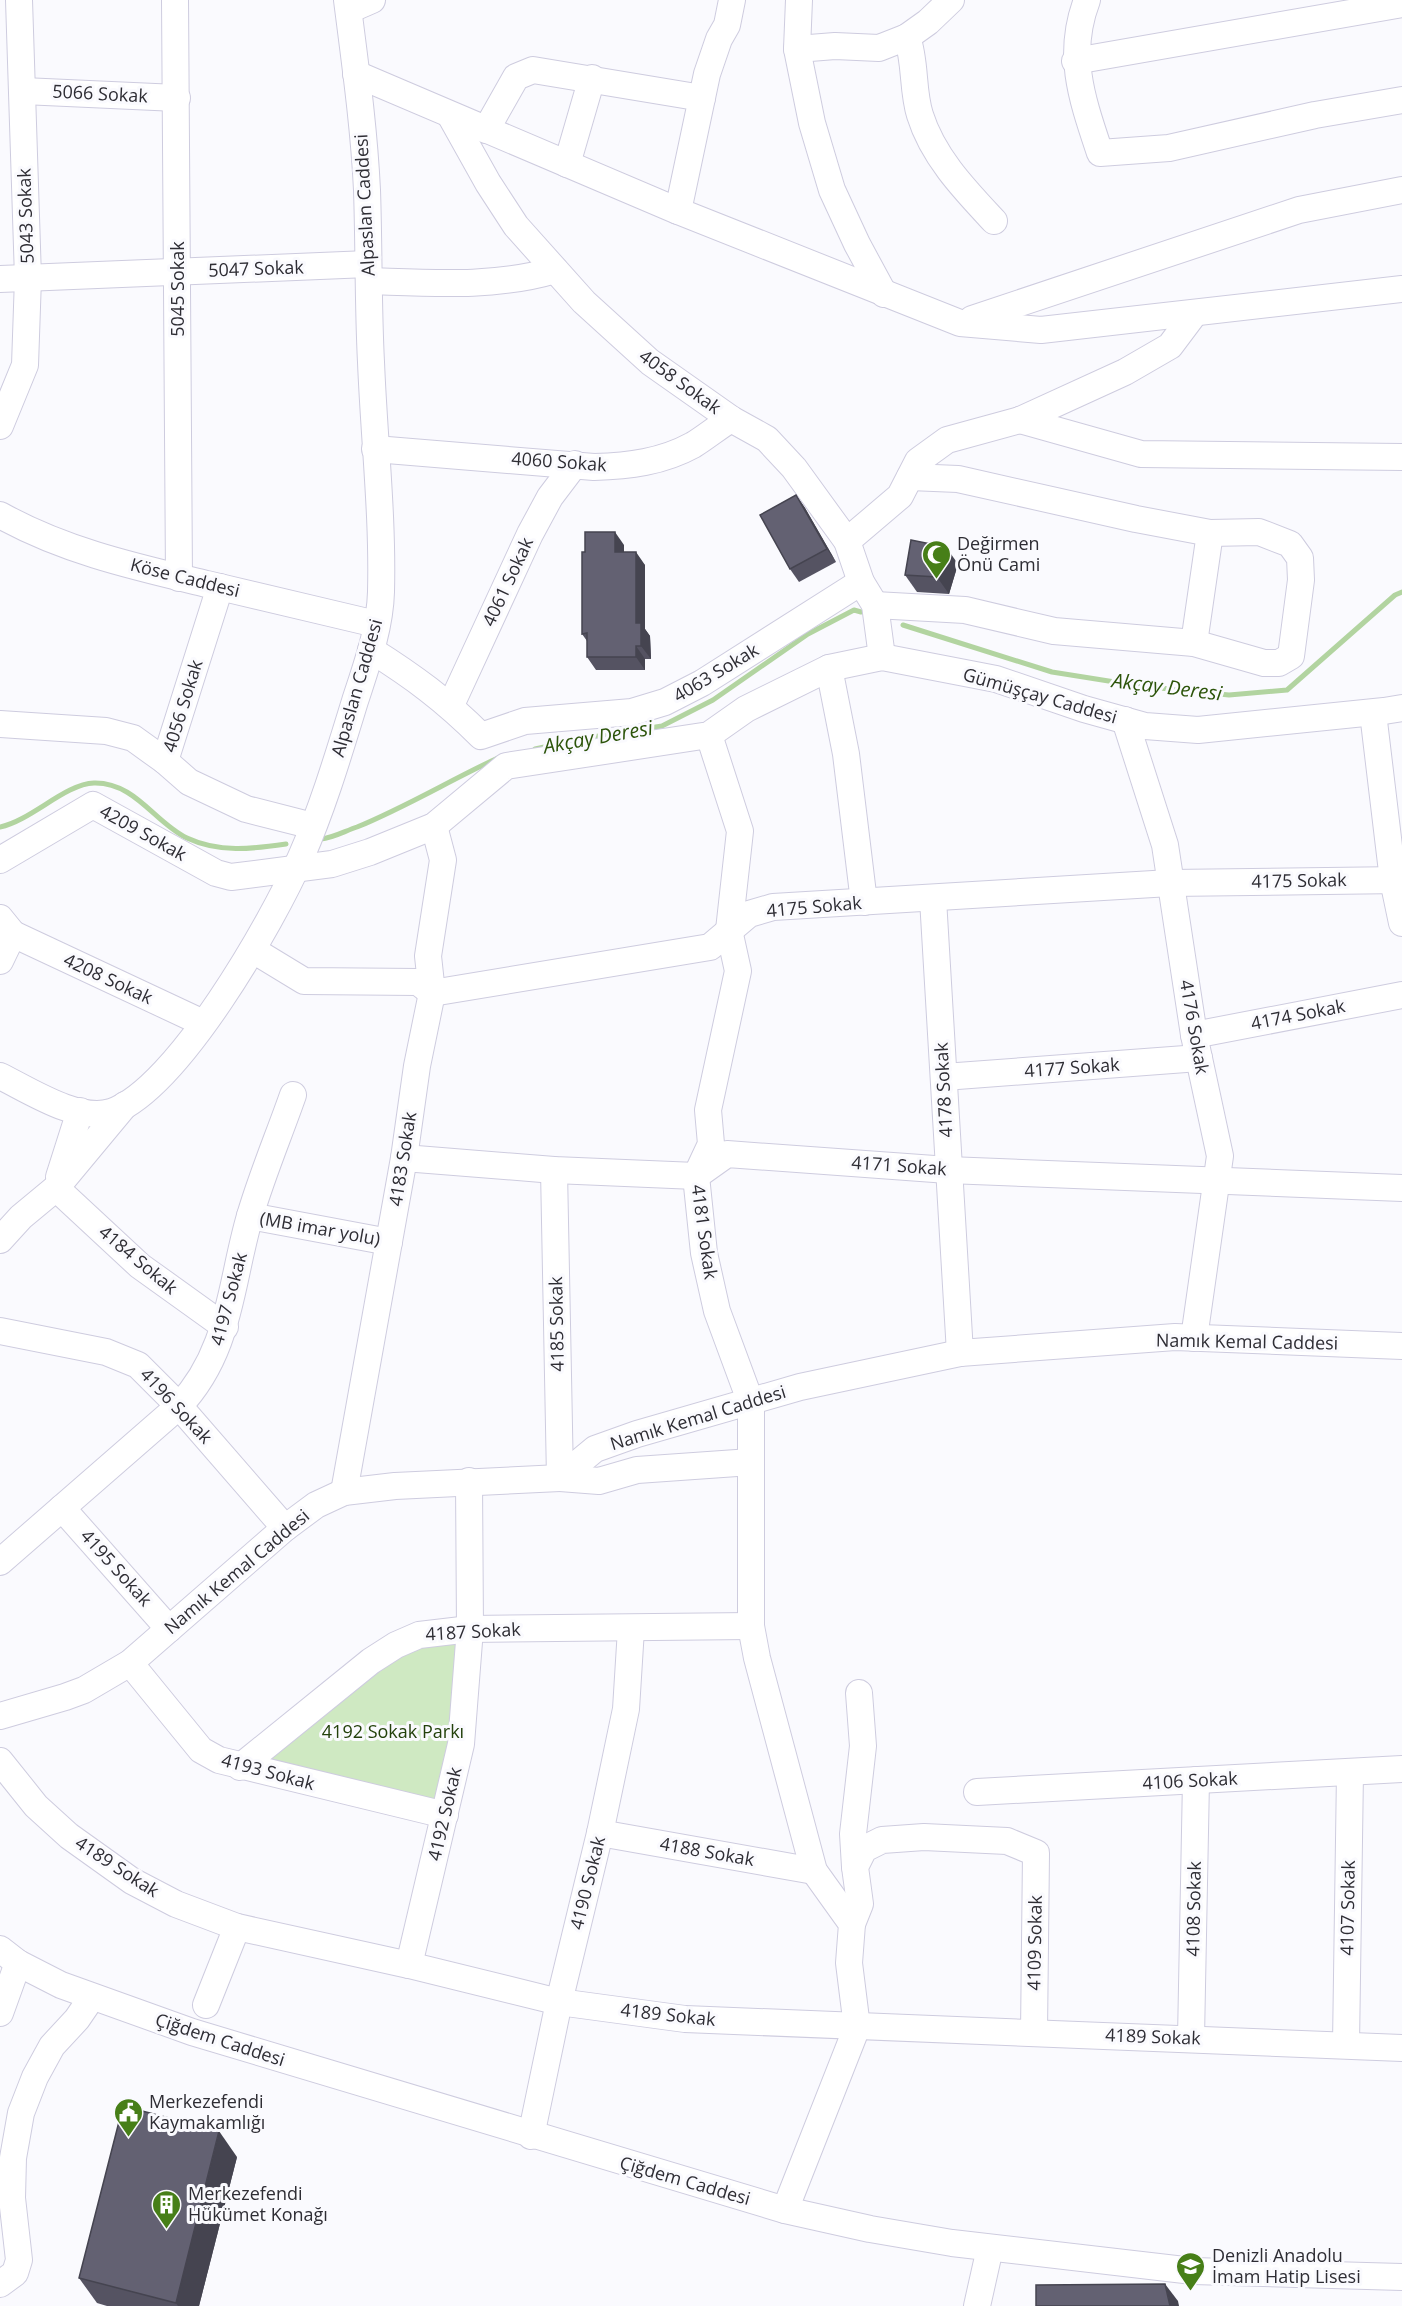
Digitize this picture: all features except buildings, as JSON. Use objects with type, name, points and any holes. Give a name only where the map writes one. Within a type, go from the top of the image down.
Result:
[{"type":"street","name":"5043 Sokak","points":[[0,426],[25,365],[28,278],[19,0]]},
{"type":"street","name":"5045 Sokak","points":[[175,0],[179,578]]},
{"type":"street","points":[[348,5],[372,0]]},
{"type":"street","points":[[678,211],[702,98],[719,39],[727,25],[732,0]]},
{"type":"street","points":[[800,0],[797,48],[812,123],[832,190],[884,294]]},
{"type":"street","points":[[797,48],[835,46],[879,48],[907,37],[928,22],[951,0]]},
{"type":"street","points":[[1087,0],[1080,17],[1075,61],[1100,153],[1169,148],[1315,115],[1402,100]]},
{"type":"street","points":[[1075,61],[1402,4]]},
{"type":"street","name":"Alpaslan Caddesi","points":[[0,1076],[42,1098],[80,1111],[105,1113],[125,1105],[146,1090],[185,1048],[253,950],[296,868],[340,750],[371,650],[381,595],[368,272],[367,188],[348,5]]},
{"type":"street","points":[[907,37],[913,54],[920,115],[935,148],[961,185],[994,221]]},
{"type":"street","points":[[486,130],[516,77],[533,70],[702,98]]},
{"type":"street","points":[[356,74],[678,211],[960,323],[1041,330],[1402,289]]},
{"type":"street","points":[[567,164],[592,78]]},
{"type":"street","name":"5066 Sokak","points":[[23,91],[177,98]]},
{"type":"street","name":"4058 Sokak","points":[[450,115],[509,216],[584,302],[634,348],[678,383],[731,419],[766,439],[819,500],[847,541],[861,582],[875,605],[882,657]]},
{"type":"street","points":[[960,323],[1299,210],[1402,190]]},
{"type":"street","name":"5047 Sokak","points":[[0,279],[178,273],[368,272],[432,283],[525,279],[555,270]]},
{"type":"street","points":[[847,541],[900,496],[918,461],[947,440],[1020,420],[1125,372],[1170,346],[1194,314]]},
{"type":"street","name":"4060 Sokak","points":[[375,448],[594,467],[628,466],[664,458],[693,445],[731,419]]},
{"type":"street","points":[[1020,420],[1141,454],[1402,457]]},
{"type":"street","name":"4061 Sokak","points":[[451,705],[530,534],[550,497],[575,464]]},
{"type":"street","points":[[875,605],[965,610],[1054,631],[1194,643],[1264,663],[1279,663],[1291,656],[1301,580],[1299,558],[1290,544],[1259,532],[1210,533],[1136,519],[958,479],[910,477]]},
{"type":"street","name":"Köse Caddesi","points":[[0,515],[64,545],[140,568],[376,624]]},
{"type":"street","points":[[1194,643],[1210,533]]},
{"type":"street","name":"4063 Sokak","points":[[371,650],[417,679],[451,705],[481,736],[525,721],[632,712],[665,702],[702,683],[861,582]]},
{"type":"street","name":"4056 Sokak","points":[[0,724],[106,731],[133,738],[165,761],[220,587]]},
{"type":"street","name":"Gümüşçay Caddesi","points":[[296,868],[342,861],[434,826],[506,765],[709,735],[746,709],[830,668],[882,657],[996,679],[1145,726],[1198,730],[1402,708]]},
{"type":"street","points":[[830,668],[846,754],[864,902]]},
{"type":"street","points":[[1373,712],[1398,880],[1402,923]]},
{"type":"street","name":"4176 Sokak","points":[[1125,720],[1165,845],[1197,1046],[1220,1155],[1194,1338]]},
{"type":"street","name":"4181 Sokak","points":[[709,735],[740,831],[729,930],[738,971],[708,1110],[711,1144],[696,1176],[704,1254],[717,1311],[751,1403],[751,1626],[767,1699],[814,1871]]},
{"type":"street","points":[[165,761],[189,782],[246,809],[313,826]]},
{"type":"street","name":"4209 Sokak","points":[[0,860],[93,805],[216,873],[231,877],[296,868]]},
{"type":"street","name":"4183 Sokak","points":[[344,1492],[405,1158],[417,1066],[432,993],[428,956],[443,860],[434,826]]},
{"type":"street","name":"4175 Sokak","points":[[432,993],[710,947],[749,914],[773,907],[1170,883],[1398,880]]},
{"type":"street","name":"4178 Sokak","points":[[933,899],[960,1353]]},
{"type":"street","points":[[0,961],[6,926]]},
{"type":"street","name":"4208 Sokak","points":[[6,926],[203,1023]]},
{"type":"street","points":[[253,950],[304,981],[418,982],[432,993]]},
{"type":"street","name":"4174 Sokak","points":[[1197,1046],[1402,994]]},
{"type":"street","name":"4177 Sokak","points":[[944,1077],[1197,1046]]},
{"type":"street","name":"4197 Sokak","points":[[0,1562],[179,1406],[196,1388],[212,1360],[225,1327],[250,1216],[293,1095]]},
{"type":"street","points":[[1,1237],[56,1188],[125,1105]]},
{"type":"street","points":[[56,1188],[80,1111]]},
{"type":"street","name":"4171 Sokak","points":[[696,1176],[727,1154],[948,1170],[1402,1188]]},
{"type":"street","points":[[405,1158],[554,1170],[696,1176]]},
{"type":"street","name":"4185 Sokak","points":[[554,1170],[560,1478]]},
{"type":"street","name":"4184 Sokak","points":[[56,1188],[140,1266],[225,1327]]},
{"type":"street","name":"(MB imar yolu)","points":[[250,1216],[389,1242]]},
{"type":"street","name":"4196 Sokak","points":[[0,1331],[106,1352],[138,1365],[179,1406],[285,1528]]},
{"type":"street","name":"Namık Kemal Caddesi","points":[[1,1713],[84,1690],[130,1663],[285,1528],[316,1505],[344,1492],[470,1481],[560,1478],[595,1449],[638,1434],[800,1388],[960,1353],[1175,1337],[1402,1346]]},
{"type":"street","points":[[560,1478],[599,1481],[637,1470],[751,1462]]},
{"type":"street","name":"4192 Sokak","points":[[409,1965],[461,1744],[470,1629],[470,1481]]},
{"type":"street","name":"4195 Sokak","points":[[62,1508],[169,1629]]},
{"type":"street","name":"4187 Sokak","points":[[240,1767],[371,1661],[396,1645],[419,1635],[470,1629],[751,1626]]},
{"type":"street","name":"4190 Sokak","points":[[531,2136],[626,1709],[631,1629]]},
{"type":"street","name":"4193 Sokak","points":[[130,1663],[201,1750],[219,1760],[240,1767],[445,1815]]},
{"type":"street","points":[[784,2210],[857,2027],[849,1963],[852,1924],[860,1905],[853,1834],[863,1746],[859,1693]]},
{"type":"street","name":"4189 Sokak","points":[[0,1761],[36,1806],[69,1836],[132,1881],[176,1904],[237,1927],[409,1965],[559,2002],[685,2019],[1402,2048]]},
{"type":"street","name":"4106 Sokak","points":[[977,1792],[1402,1769]]},
{"type":"street","name":"4107 Sokak","points":[[1346,2045],[1350,1772]]},
{"type":"street","name":"4108 Sokak","points":[[1191,2038],[1196,1780]]},
{"type":"street","name":"4188 Sokak","points":[[600,1833],[814,1871]]},
{"type":"street","name":"4109 Sokak","points":[[855,1867],[864,1849],[882,1840],[914,1837],[1007,1841],[1036,1853],[1034,2033]]},
{"type":"street","points":[[814,1871],[852,1924]]},
{"type":"street","points":[[206,2005],[237,1927]]},
{"type":"street","points":[[0,2013],[9,1956]]},
{"type":"street","name":"Çiğdem Caddesi","points":[[9,1956],[45,1977],[92,1997],[202,2036],[784,2210],[870,2229],[990,2248],[1193,2271],[1402,2277]]},
{"type":"street","points":[[1,2296],[15,2273],[19,2260],[12,2198],[13,2158],[21,2113],[35,2077],[52,2046],[77,2019],[92,1997]]},
{"type":"street","points":[[977,2306],[990,2248]]},
{"type":"green space","name":"4192 Sokak Parkı","points":[[457,1642],[454,1739],[436,1801],[264,1759],[413,1645]]},
{"type":"waterway","name":"Akçay Deresi","points":[[903,625],[1052,672],[1140,686],[1229,695],[1287,690],[1395,595],[1402,592]]},
{"type":"waterway","name":"Akçay Deresi","points":[[535,749],[662,726],[713,700],[808,634],[854,610],[861,612]]},
{"type":"waterway","name":"Akçay Deresi","points":[[321,839],[375,819],[500,757]]},
{"type":"waterway","name":"Akçay Deresi","points":[[0,827],[24,817],[72,789],[94,783],[108,784],[121,789],[144,804],[175,831],[199,843],[223,848],[286,844]]},
{"type":"place","name":"Değirmen Önü Cami","points":[[936,580]]},
{"type":"place","name":"Merkezefendi Kaymakamlığı","points":[[128,2138]]},
{"type":"place","name":"Merkezefendi Hükümet Konağı","points":[[167,2230]]},
{"type":"place","name":"Denizli Anadolu İmam Hatip Lisesi","points":[[1191,2292]]}]
